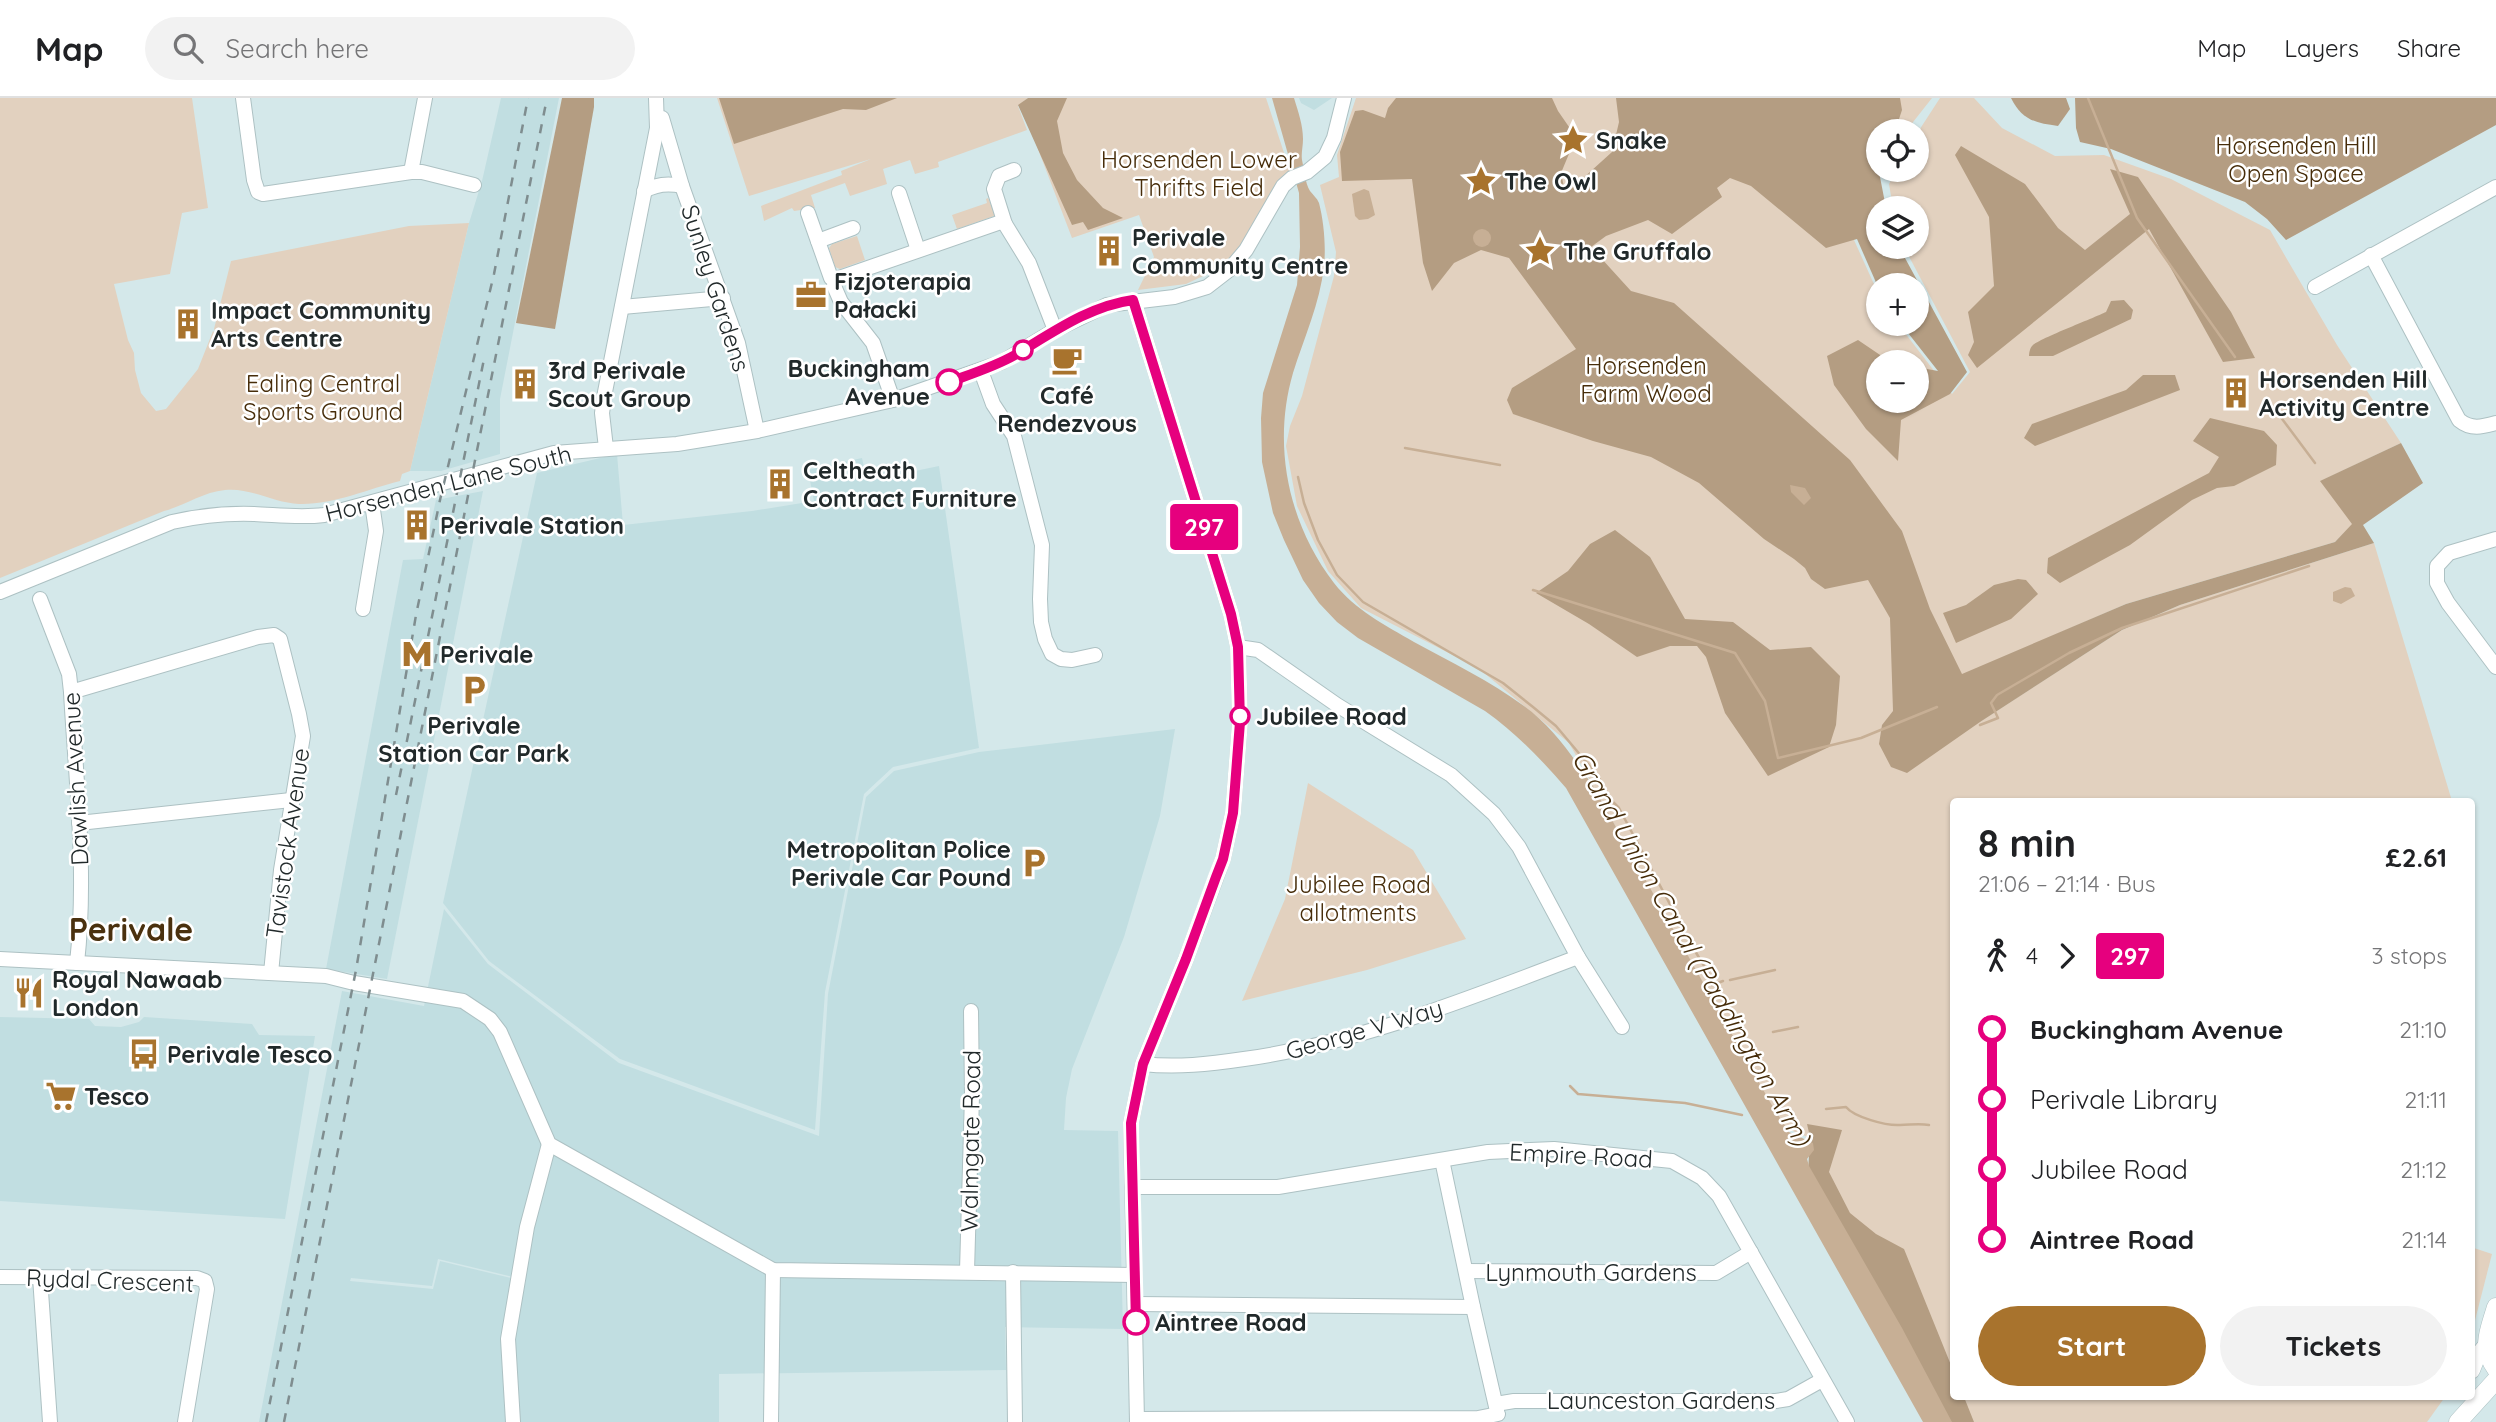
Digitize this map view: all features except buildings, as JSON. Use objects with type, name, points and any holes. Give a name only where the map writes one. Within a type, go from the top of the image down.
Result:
[{"type":"main road","points":[[2475,1360],[2486,1346],[2496,1307]]},
{"type":"main road","points":[[2486,1346],[2489,1359],[2496,1369]]},
{"type":"main road","points":[[2459,1422],[2496,1380]]},
{"type":"main road","points":[[2459,1422],[2464,1400]]},
{"type":"street","points":[[243,98],[258,192],[267,194],[411,172],[422,172],[474,185]]},
{"type":"street","points":[[411,172],[425,98]]},
{"type":"street","points":[[606,448],[602,413],[657,128],[658,98]]},
{"type":"street","name":"Sunley Gardens","points":[[658,98],[663,127],[682,186],[738,343],[757,431]]},
{"type":"street","name":"Horsenden Lane South","points":[[0,592],[173,522],[210,515],[253,514],[301,518],[324,515],[531,458],[606,448],[677,444],[757,431],[893,400],[981,371],[1107,305],[1185,294],[1207,287],[1218,280],[1250,245],[1283,186],[1292,178],[1307,172],[1325,157],[1335,133],[1344,98]]},
{"type":"street","points":[[1014,170],[999,176],[994,189],[1005,224],[1029,263],[1055,330]]},
{"type":"street","name":"Sunley Gardens","points":[[644,191],[653,185],[682,186]]},
{"type":"street","points":[[2315,286],[2496,187]]},
{"type":"street","points":[[899,193],[918,250]]},
{"type":"street","points":[[808,213],[841,302],[873,343],[893,400]]},
{"type":"street","points":[[834,280],[1001,222],[1005,224]]},
{"type":"street","points":[[818,241],[853,228]]},
{"type":"street","points":[[2371,255],[2459,420],[2475,428],[2496,423]]},
{"type":"street","points":[[622,307],[723,298]]},
{"type":"street","points":[[1133,300],[1231,614],[1238,647],[1240,722],[1233,813],[1223,859],[1143,1064],[1131,1123],[1137,1421]]},
{"type":"street","points":[[981,371],[993,404],[1014,436],[1042,545],[1040,599],[1045,639],[1052,654],[1061,659],[1072,660],[1095,655]]},
{"type":"street","points":[[363,609],[375,536],[372,503]]},
{"type":"street","points":[[2496,539],[2449,553],[2437,566],[2437,583],[2448,603],[2496,667]]},
{"type":"street","name":"Dawlish Avenue","points":[[40,599],[69,674],[71,692],[79,823],[80,933],[77,963]]},
{"type":"street","name":"Tavistock Avenue","points":[[71,692],[258,637],[277,637],[284,649],[303,736],[281,870],[271,973]]},
{"type":"street","points":[[1238,647],[1258,650],[1337,705],[1451,775],[1478,797],[1504,825],[1519,847],[1578,957],[1622,1027]]},
{"type":"street","points":[[79,823],[291,800]]},
{"type":"street","name":"George V Way","points":[[1143,1064],[1173,1066],[1229,1062],[1306,1049],[1391,1024],[1578,957]]},
{"type":"street","points":[[0,959],[326,976],[463,1001],[489,1019],[507,1044],[549,1144],[527,1227],[508,1339],[513,1422]]},
{"type":"street","name":"Walmgate Road","points":[[967,1272],[972,1096],[971,1011]]},
{"type":"street","points":[[549,1144],[773,1270],[1134,1275]]},
{"type":"street","name":"Empire Road","points":[[1132,1186],[1278,1187],[1488,1152],[1534,1149],[1672,1161],[1693,1171],[1711,1186],[1727,1209],[1847,1422]]},
{"type":"street","points":[[1442,1160],[1498,1413]]},
{"type":"street","name":"Lynmouth Gardens","points":[[1467,1271],[1716,1273],[1751,1252]]},
{"type":"street","points":[[771,1422],[773,1270]]},
{"type":"street","points":[[1013,1272],[1015,1422]]},
{"type":"street","name":"Rydal Crescent","points":[[0,1277],[197,1278],[205,1281],[207,1289],[185,1422]]},
{"type":"street","points":[[40,1277],[50,1422]]},
{"type":"street","points":[[1135,1304],[1473,1307]]},
{"type":"street","name":"Launceston Gardens","points":[[1137,1421],[1479,1419],[1498,1413],[1514,1401],[1776,1401],[1788,1399],[1822,1380]]},
{"type":"shaded area","points":[[501,98],[559,98],[500,399],[500,454],[441,471],[410,471],[469,223],[482,181]]},
{"type":"shaded area","points":[[1272,98],[1294,98],[1302,129],[1305,176],[1310,191],[1319,203],[1324,234],[1322,280],[1293,373],[1284,428],[1288,482],[1305,535],[1334,583],[1351,601],[1381,623],[1484,680],[1524,706],[1553,733],[1578,764],[1593,786],[1770,1102],[1789,1132],[1813,1143],[1814,1150],[1807,1159],[1809,1166],[1902,1328],[1952,1422],[1923,1422],[1566,788],[1528,747],[1485,711],[1358,638],[1337,622],[1303,580],[1273,513],[1262,462],[1263,393],[1297,285],[1300,247],[1299,193]]},
{"type":"shaded area","points":[[1299,98],[1332,98],[1314,110],[1301,103]]},
{"type":"shaded area","points":[[1364,189],[1369,191],[1375,215],[1359,220],[1355,216],[1352,194]]},
{"type":"shaded area","points":[[1482,229],[1488,232],[1491,238],[1488,244],[1482,247],[1476,244],[1473,238],[1476,232]]},
{"type":"shaded area","points":[[617,454],[623,525],[752,511],[814,501],[808,470],[862,458],[867,481],[939,466],[979,748],[893,767],[864,794],[825,992],[815,1130],[620,1059],[489,961],[443,903],[537,473]]},
{"type":"shaded area","points":[[1790,485],[1805,488],[1811,498],[1804,505],[1791,492]]},
{"type":"shaded area","points":[[483,491],[387,979],[326,969],[403,560],[423,559],[436,500]]},
{"type":"shaded area","points":[[2345,587],[2351,588],[2355,596],[2341,604],[2333,601],[2333,592]]},
{"type":"shaded area","points":[[1175,729],[1160,816],[1124,937],[1072,1069],[1066,1098],[1064,1130],[1118,1131],[1123,1329],[1005,1327],[1006,1370],[719,1374],[719,1422],[517,1422],[512,1340],[526,1280],[438,1259],[432,1286],[351,1278],[350,1281],[433,1289],[440,1261],[515,1279],[506,1422],[259,1422],[342,991],[424,1006],[444,909],[488,964],[619,1063],[819,1136],[828,994],[866,797],[894,771],[979,752]]},
{"type":"shaded area","points":[[0,1017],[89,1019],[95,1026],[121,1027],[139,1022],[144,1017],[252,1024],[259,1035],[315,1036],[285,1219],[0,1201]]},
{"type":"green space","name":"Ealing Central Sports Ground","points":[[0,98],[192,98],[208,208],[182,213],[170,274],[114,284],[128,340],[134,353],[141,393],[156,411],[166,409],[198,369],[213,331],[219,337],[228,338],[220,336],[214,329],[231,261],[409,226],[469,223],[410,471],[402,474],[400,481],[312,504],[290,503],[243,491],[217,491],[0,578]]},
{"type":"green space","points":[[562,98],[594,98],[594,107],[555,329],[516,323]]},
{"type":"green space","points":[[717,98],[1028,98],[1018,106],[1027,130],[938,162],[939,167],[915,174],[910,160],[883,169],[887,184],[850,196],[845,183],[811,195],[815,208],[794,211],[792,208],[764,221],[761,206],[842,175],[841,171],[871,159],[749,196]]},
{"type":"green space","points":[[719,98],[897,98],[866,110],[843,109],[734,144]]},
{"type":"green space","points":[[1028,98],[1067,98],[1057,121],[1063,153],[1077,180],[1103,208],[1123,218],[1088,230],[1083,222],[1072,225],[1018,105]]},
{"type":"green space","name":"Horsenden Lower Thrifts Field","points":[[1033,98],[1266,98],[1290,171],[1255,222],[1246,243],[1229,264],[1186,284],[1138,290],[1154,257],[1139,215],[1072,238],[1023,110]]},
{"type":"green space","name":"Horsenden Farm Wood","points":[[1356,98],[1932,98],[1915,119],[1866,119],[1866,182],[1878,182],[1878,196],[1866,196],[1866,215],[1834,234],[1854,240],[1869,273],[1866,273],[1866,336],[1907,336],[1918,350],[1866,350],[1866,413],[1929,413],[1929,364],[1952,394],[1970,372],[1929,294],[1929,273],[1918,273],[1910,259],[1929,259],[1929,196],[1891,196],[1889,184],[1929,182],[1929,119],[1926,119],[1940,98],[1974,98],[2002,128],[2055,156],[2104,155],[2171,179],[2270,230],[2337,345],[2401,443],[2321,481],[2353,524],[2335,542],[2126,604],[1962,675],[1981,721],[2122,630],[2180,605],[2374,543],[2451,798],[1950,798],[1950,1400],[2443,1400],[2427,1422],[1944,1422],[1808,1174],[1810,1138],[1783,1127],[1569,743],[1478,668],[1361,608],[1328,571],[1297,506],[1286,446],[1334,276],[1336,252],[1320,185],[1339,177],[1337,155]]},
{"type":"green space","name":"Horsenden Farm Wood","points":[[1396,98],[1552,98],[1576,137],[1561,173],[1564,187],[1570,190],[1612,152],[1619,122],[1616,98],[1900,98],[1902,110],[1899,119],[1866,119],[1866,182],[1881,182],[1884,196],[1866,196],[1866,259],[1906,259],[1913,273],[1872,273],[1857,239],[1826,248],[1751,186],[1730,178],[1717,188],[1722,197],[1672,234],[1648,220],[1606,236],[1591,247],[1631,291],[1674,303],[1850,460],[1902,531],[1930,609],[1962,674],[2126,604],[2335,542],[2352,524],[2320,481],[2401,443],[2423,483],[2363,525],[2374,543],[2180,605],[2122,630],[1907,773],[1891,767],[1879,744],[1882,725],[1893,711],[1890,618],[1868,580],[1825,589],[1811,579],[1805,568],[1764,539],[1699,483],[1651,457],[1513,414],[1507,400],[1512,388],[1576,349],[1509,258],[1481,250],[1454,263],[1432,291],[1423,263],[1412,179],[1342,181],[1340,152],[1355,111],[1363,110],[1385,118],[1388,108]]},
{"type":"green space","points":[[2011,98],[2066,98],[2070,109],[2058,126],[2050,125],[2025,116]]},
{"type":"green space","name":"Horsenden Hill Open Space","points":[[2075,98],[2496,98],[2496,125],[2286,240],[2267,219],[2245,202],[2111,149],[2080,142],[2076,128]]},
{"type":"green space","points":[[1961,146],[2025,184],[2058,228],[2085,250],[2130,214],[2110,169],[2138,177],[2231,312],[2255,358],[2223,362],[2149,229],[1977,368],[1968,355],[1974,342],[1968,312],[1994,286],[1989,217],[1955,155]]},
{"type":"green space","points":[[988,198],[994,216],[957,229],[952,215],[987,203]]},
{"type":"green space","points":[[857,236],[865,260],[840,269],[835,267],[829,248],[832,244]]},
{"type":"green space","points":[[2124,300],[2133,310],[2131,319],[2053,356],[2029,356],[2036,343],[2106,312],[2111,301]]},
{"type":"green space","points":[[1929,302],[1967,372],[1950,394],[1929,405],[1929,369],[1938,371],[1929,360],[1929,350],[1921,350],[1910,336],[1929,336]]},
{"type":"green space","points":[[1858,340],[1873,350],[1866,350],[1866,413],[1914,413],[1901,420],[1898,461],[1866,429],[1834,385],[1827,356]]},
{"type":"green space","points":[[2143,375],[2175,375],[2180,390],[2035,446],[2024,438],[2032,424],[2126,390]]},
{"type":"green space","points":[[2210,418],[2264,431],[2277,445],[2276,465],[2234,486],[2217,488],[2192,500],[2130,545],[2060,583],[2047,573],[2048,558],[2209,473],[2219,457],[2193,441]]},
{"type":"green space","points":[[1615,530],[1650,557],[1685,619],[1733,622],[1770,650],[1811,647],[1840,676],[1836,725],[1829,747],[1768,776],[1725,713],[1706,657],[1697,646],[1670,646],[1637,657],[1589,624],[1536,593],[1568,571],[1590,544]]},
{"type":"green space","points":[[2018,579],[2026,580],[2038,594],[2011,619],[1956,643],[1943,613],[1966,605],[1994,585]]},
{"type":"green space","name":"Jubilee Road allotments","points":[[1308,783],[1413,850],[1466,939],[1367,970],[1242,1001],[1285,899]]},
{"type":"green space","points":[[1807,1124],[1842,1130],[1829,1172],[1850,1213],[1876,1234],[1904,1249],[1950,1363],[1950,1400],[1965,1400],[1974,1422],[1944,1422],[1808,1174],[1810,1137]]},
{"type":"green space","points":[[2475,1248],[2492,1254],[2475,1320]]},
{"type":"waterway","points":[[2088,98],[2137,218],[2235,357]]},
{"type":"waterway","points":[[2271,404],[2315,463]]},
{"type":"waterway","points":[[1405,448],[1500,465]]},
{"type":"waterway","name":"Grand Union Canal (Paddington Arm)","points":[[1298,477],[1304,503],[1318,540],[1337,575],[1363,602],[1503,683],[1556,726],[1598,776],[1611,800],[1619,808],[1715,984]]},
{"type":"waterway","points":[[1980,725],[1998,718],[1991,703],[1997,695],[2069,653],[2122,628],[2309,566]]},
{"type":"waterway","points":[[1533,590],[1735,653],[1765,701],[1778,758],[1861,738],[1937,707]]},
{"type":"waterway","name":"Grand Union Canal (Paddington Arm)","points":[[1730,980],[1775,970]]},
{"type":"waterway","name":"Grand Union Canal (Paddington Arm)","points":[[1712,985],[1723,981]]},
{"type":"waterway","name":"Grand Union Canal (Paddington Arm)","points":[[1773,1032],[1798,1027]]},
{"type":"waterway","points":[[1570,1086],[1578,1094],[1685,1103],[1742,1115]]},
{"type":"waterway","points":[[1826,1109],[1846,1107],[1863,1117],[1887,1124],[1929,1125]]},
{"type":"railway","points":[[266,1422],[356,970],[416,615],[440,500],[494,274],[528,98]]},
{"type":"railway","points":[[284,1422],[547,98]]},
{"type":"railway","points":[[396,795],[484,359]]},
{"type":"bus line","name":"297","points":[[949,382],[1002,362],[1055,330],[1107,305],[1133,300],[1231,614],[1238,647],[1240,722],[1237,775],[1233,813],[1223,859],[1143,1064],[1131,1123],[1136,1322]]},
{"type":"place","name":"Snake","points":[[1573,140]]},
{"type":"place","name":"The Owl","points":[[1481,181]]},
{"type":"place","name":"Perivale Community Centre","points":[[1109,251]]},
{"type":"place","name":"The Gruffalo","points":[[1540,251]]},
{"type":"place","name":"Fizjoterapia Pałacki","points":[[811,295]]},
{"type":"place","name":"Impact Community Arts Centre","points":[[188,324]]},
{"type":"place","name":"Café Rendezvous","points":[[1067,360]]},
{"type":"place","name":"Buckingham Avenue","points":[[949,382]]},
{"type":"place","name":"3rd Perivale Scout Group","points":[[525,384]]},
{"type":"place","name":"Horsenden Hill Activity Centre","points":[[2236,393]]},
{"type":"place","name":"Celtheath Contract Furniture","points":[[780,484]]},
{"type":"place","name":"Perivale Station","points":[[417,525]]},
{"type":"place","name":"Perivale","points":[[417,654]]},
{"type":"place","name":"Perivale Station Car Park","points":[[474,690]]},
{"type":"place","name":"Jubilee Road","points":[[1240,716]]},
{"type":"place","name":"Metropolitan Police Perivale Car Pound","points":[[1034,863]]},
{"type":"place","name":"Royal Nawaab London","points":[[29,993]]},
{"type":"place","name":"Perivale Tesco","points":[[144,1054]]},
{"type":"place","name":"Tesco","points":[[61,1096]]},
{"type":"place","name":"Aintree Road","points":[[1136,1322]]},
{"type":"district","name":"Perivale","points":[[131,929]]}]
